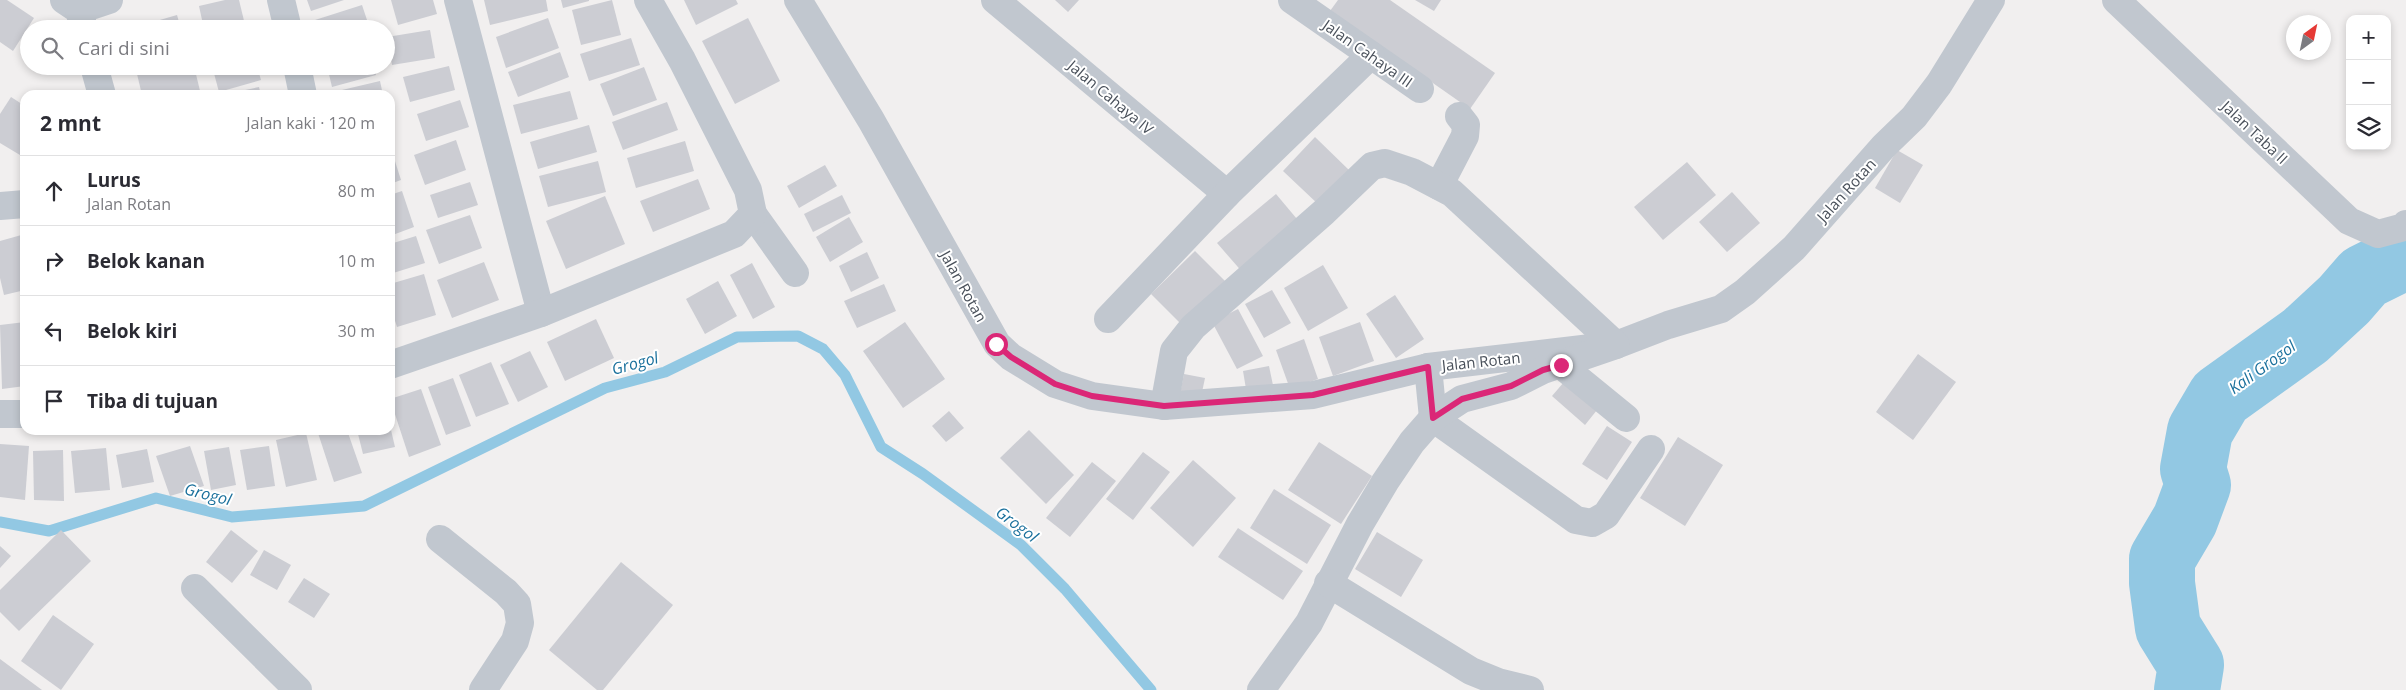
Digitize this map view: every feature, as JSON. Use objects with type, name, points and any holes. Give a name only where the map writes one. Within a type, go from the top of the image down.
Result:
[{"type":"street","points":[[76,13],[109,0]]},
{"type":"street","points":[[281,0],[286,20]]},
{"type":"street","points":[[458,0],[541,313]]},
{"type":"street","points":[[648,0],[682,60],[748,190],[753,214],[796,273]]},
{"type":"street","name":"Jalan Rotan","points":[[798,0],[871,120],[996,344],[1011,357],[1055,384],[1092,396],[1164,406],[1313,395],[1428,367],[1616,345],[1668,324],[1721,309],[1768,272],[1794,248],[1884,146],[1914,117],[1939,84],[1991,0]]},
{"type":"street","name":"Jalan Cahaya IV","points":[[995,0],[1227,194]]},
{"type":"street","name":"Jalan Cahaya III","points":[[1292,0],[1420,89]]},
{"type":"street","name":"Jalan Taba II","points":[[2116,0],[2349,221],[2378,234],[2404,227],[2406,224]]},
{"type":"street","points":[[1108,319],[1227,194],[1371,55]]},
{"type":"street","points":[[96,75],[101,90]]},
{"type":"street","points":[[299,75],[303,90]]},
{"type":"street","points":[[1439,186],[1465,136],[1466,124],[1459,116]]},
{"type":"street","points":[[1164,406],[1174,351],[1193,327],[1324,212],[1372,166],[1386,163],[1396,165],[1452,193],[1616,345],[1543,370],[1511,386],[1462,399],[1433,418],[1412,442],[1386,482],[1328,583],[1309,623],[1261,690]]},
{"type":"street","points":[[0,206],[20,204]]},
{"type":"street","points":[[395,363],[541,313],[734,234],[753,214]]},
{"type":"street","points":[[1561,365],[1626,418]]},
{"type":"street","points":[[1428,367],[1433,418],[1576,520],[1592,523],[1606,515],[1651,449]]},
{"type":"street","points":[[0,414],[20,414]]},
{"type":"street","points":[[440,539],[506,592],[516,604],[520,622],[516,641],[483,690]]},
{"type":"street","points":[[1328,583],[1471,671],[1498,682],[1530,690]]},
{"type":"street","points":[[195,588],[298,690]]},
{"type":"building","points":[[0,0],[7,0],[34,18],[33,20],[20,20],[20,40],[13,51],[0,42]]},
{"type":"building","points":[[225,0],[239,0],[244,20],[202,20],[199,6]]},
{"type":"building","points":[[307,0],[344,0],[311,11]]},
{"type":"building","points":[[391,0],[433,0],[437,14],[398,25]]},
{"type":"building","points":[[484,0],[546,0],[548,11],[490,25]]},
{"type":"building","points":[[561,0],[589,0],[589,1],[563,8]]},
{"type":"building","points":[[612,0],[621,35],[581,45],[572,10]]},
{"type":"building","points":[[684,0],[736,0],[738,4],[696,25]]},
{"type":"building","points":[[1055,0],[1079,0],[1068,12]]},
{"type":"building","points":[[1338,0],[1390,0],[1495,73],[1470,109],[1330,11]]},
{"type":"building","points":[[1415,0],[1441,0],[1434,11]]},
{"type":"building","points":[[362,5],[367,20],[315,20]]},
{"type":"building","points":[[177,15],[178,20],[160,20]]},
{"type":"building","points":[[548,18],[559,48],[506,68],[496,37]]},
{"type":"building","points":[[748,18],[780,81],[735,104],[702,41]]},
{"type":"building","points":[[430,30],[435,58],[395,65],[395,36]]},
{"type":"building","points":[[631,38],[640,65],[589,81],[580,54]]},
{"type":"building","points":[[560,52],[569,77],[518,97],[508,72]]},
{"type":"building","points":[[449,66],[455,90],[410,102],[403,77]]},
{"type":"building","points":[[644,67],[657,100],[613,116],[600,84]]},
{"type":"building","points":[[137,75],[196,75],[200,90],[141,90]]},
{"type":"building","points":[[214,75],[260,75],[261,80],[226,90],[218,90]]},
{"type":"building","points":[[329,75],[376,75],[332,87]]},
{"type":"building","points":[[380,81],[382,90],[342,90]]},
{"type":"building","points":[[259,87],[260,90],[245,90]]},
{"type":"building","points":[[570,91],[578,119],[521,134],[513,105]]},
{"type":"building","points":[[11,97],[20,103],[20,155],[0,143],[0,114]]},
{"type":"building","points":[[460,100],[469,127],[426,141],[417,114]]},
{"type":"building","points":[[667,102],[678,130],[623,150],[612,122]]},
{"type":"building","points":[[589,125],[597,152],[538,169],[530,142]]},
{"type":"building","points":[[1315,137],[1351,172],[1319,205],[1283,171]]},
{"type":"building","points":[[456,140],[466,170],[425,185],[414,155]]},
{"type":"building","points":[[685,141],[694,171],[636,188],[627,158]]},
{"type":"building","points":[[1897,150],[1923,165],[1900,203],[1875,188]]},
{"type":"building","points":[[395,161],[401,180],[395,182]]},
{"type":"building","points":[[598,161],[606,192],[548,207],[539,176]]},
{"type":"building","points":[[1687,162],[1716,195],[1663,240],[1634,207]]},
{"type":"building","points":[[825,165],[837,186],[799,208],[787,186]]},
{"type":"building","points":[[698,179],[710,209],[653,232],[640,201]]},
{"type":"building","points":[[470,182],[478,205],[438,218],[430,195]]},
{"type":"building","points":[[402,191],[414,227],[395,234],[395,193]]},
{"type":"building","points":[[1732,192],[1760,223],[1727,252],[1699,222]]},
{"type":"building","points":[[1276,194],[1302,225],[1244,274],[1217,243]]},
{"type":"building","points":[[842,195],[851,213],[813,232],[804,214]]},
{"type":"building","points":[[605,196],[625,244],[566,269],[546,221]]},
{"type":"building","points":[[470,215],[482,248],[439,264],[426,230]]},
{"type":"building","points":[[849,217],[863,242],[830,262],[816,237]]},
{"type":"building","points":[[20,235],[20,291],[4,295],[0,278],[0,241]]},
{"type":"building","points":[[416,236],[425,263],[395,272],[395,242]]},
{"type":"building","points":[[1195,251],[1229,285],[1185,328],[1151,294]]},
{"type":"building","points":[[867,252],[879,278],[851,292],[839,266]]},
{"type":"building","points":[[484,262],[499,300],[452,318],[437,280]]},
{"type":"building","points":[[752,263],[775,307],[753,319],[730,275]]},
{"type":"building","points":[[1323,265],[1348,308],[1308,331],[1284,288]]},
{"type":"building","points":[[424,274],[436,315],[397,327],[395,321],[395,283]]},
{"type":"building","points":[[718,281],[737,316],[705,334],[686,299]]},
{"type":"building","points":[[884,284],[896,311],[857,328],[844,301]]},
{"type":"building","points":[[1272,290],[1291,323],[1264,338],[1245,304]]},
{"type":"building","points":[[1395,295],[1424,339],[1396,358],[1366,314]]},
{"type":"building","points":[[1238,309],[1263,356],[1237,369],[1212,322]]},
{"type":"building","points":[[596,319],[614,358],[565,381],[547,342]]},
{"type":"building","points":[[905,322],[945,379],[903,408],[863,351]]},
{"type":"building","points":[[1360,322],[1374,361],[1333,376],[1319,337]]},
{"type":"building","points":[[20,323],[20,387],[2,389],[0,325]]},
{"type":"building","points":[[1304,339],[1318,379],[1290,389],[1276,350]]},
{"type":"building","points":[[530,351],[548,387],[518,402],[500,365]]},
{"type":"building","points":[[1918,354],[1956,382],[1913,440],[1876,412]]},
{"type":"building","points":[[491,362],[509,404],[476,417],[459,375]]},
{"type":"building","points":[[1269,366],[1274,390],[1247,395],[1243,371]]},
{"type":"building","points":[[1184,374],[1205,378],[1201,397],[1180,393]]},
{"type":"building","points":[[453,378],[471,426],[446,435],[428,387]]},
{"type":"building","points":[[1564,382],[1597,410],[1585,425],[1552,396]]},
{"type":"building","points":[[421,389],[441,445],[409,457],[395,414],[395,397]]},
{"type":"building","points":[[949,411],[964,428],[946,442],[932,426]]},
{"type":"building","points":[[1607,426],[1632,442],[1607,480],[1582,464]]},
{"type":"building","points":[[1029,430],[1074,475],[1046,504],[1000,458]]},
{"type":"building","points":[[306,435],[317,480],[286,487],[276,440]]},
{"type":"building","points":[[319,435],[349,435],[362,473],[334,482]]},
{"type":"building","points":[[358,435],[392,435],[395,447],[363,454]]},
{"type":"building","points":[[1678,437],[1723,465],[1685,526],[1640,498]]},
{"type":"building","points":[[1319,442],[1372,476],[1341,524],[1288,490]]},
{"type":"building","points":[[0,444],[29,446],[25,500],[0,497]]},
{"type":"building","points":[[190,446],[204,486],[170,496],[156,456]]},
{"type":"building","points":[[269,446],[275,486],[247,490],[240,450]]},
{"type":"building","points":[[229,447],[236,485],[211,490],[204,451]]},
{"type":"building","points":[[106,448],[110,490],[75,493],[71,451]]},
{"type":"building","points":[[147,449],[154,482],[122,488],[116,455]]},
{"type":"building","points":[[63,450],[64,501],[34,500],[33,451]]},
{"type":"building","points":[[1143,452],[1170,472],[1133,520],[1106,499]]},
{"type":"building","points":[[1193,460],[1236,498],[1193,547],[1150,508]]},
{"type":"building","points":[[1092,462],[1116,481],[1070,537],[1046,518]]},
{"type":"building","points":[[1274,489],[1331,525],[1307,564],[1250,528]]},
{"type":"building","points":[[1238,528],[1303,571],[1283,600],[1218,557]]},
{"type":"building","points":[[61,530],[91,561],[19,631],[0,612],[0,590]]},
{"type":"building","points":[[231,530],[258,551],[232,583],[206,562]]},
{"type":"building","points":[[1377,532],[1423,560],[1401,597],[1355,569]]},
{"type":"building","points":[[0,546],[11,556],[0,568]]},
{"type":"building","points":[[264,550],[291,565],[277,590],[250,575]]},
{"type":"building","points":[[621,562],[673,605],[603,690],[597,690],[549,650]]},
{"type":"building","points":[[304,578],[330,594],[314,618],[288,602]]},
{"type":"building","points":[[53,615],[94,644],[61,690],[21,661]]},
{"type":"building","points":[[0,659],[42,690],[0,690]]},
{"type":"waterway","name":"Kali Grogol","points":[[2187,690],[2191,665],[2168,628],[2162,583],[2162,559],[2185,520],[2198,485],[2193,469],[2200,431],[2220,397],[2305,336],[2344,300],[2364,277],[2396,261],[2406,251]]},
{"type":"waterway","name":"Grogol","points":[[0,522],[49,531],[156,498],[232,517],[364,506],[605,388],[665,372],[737,337],[798,336],[823,349],[845,375],[881,447],[923,474],[1021,545],[1065,589],[1151,690]]},
{"type":"route","points":[[996,344],[1011,357],[1055,384],[1092,396],[1164,406],[1313,395],[1428,367],[1433,418],[1462,399],[1511,386],[1543,370],[1561,365]]}]
